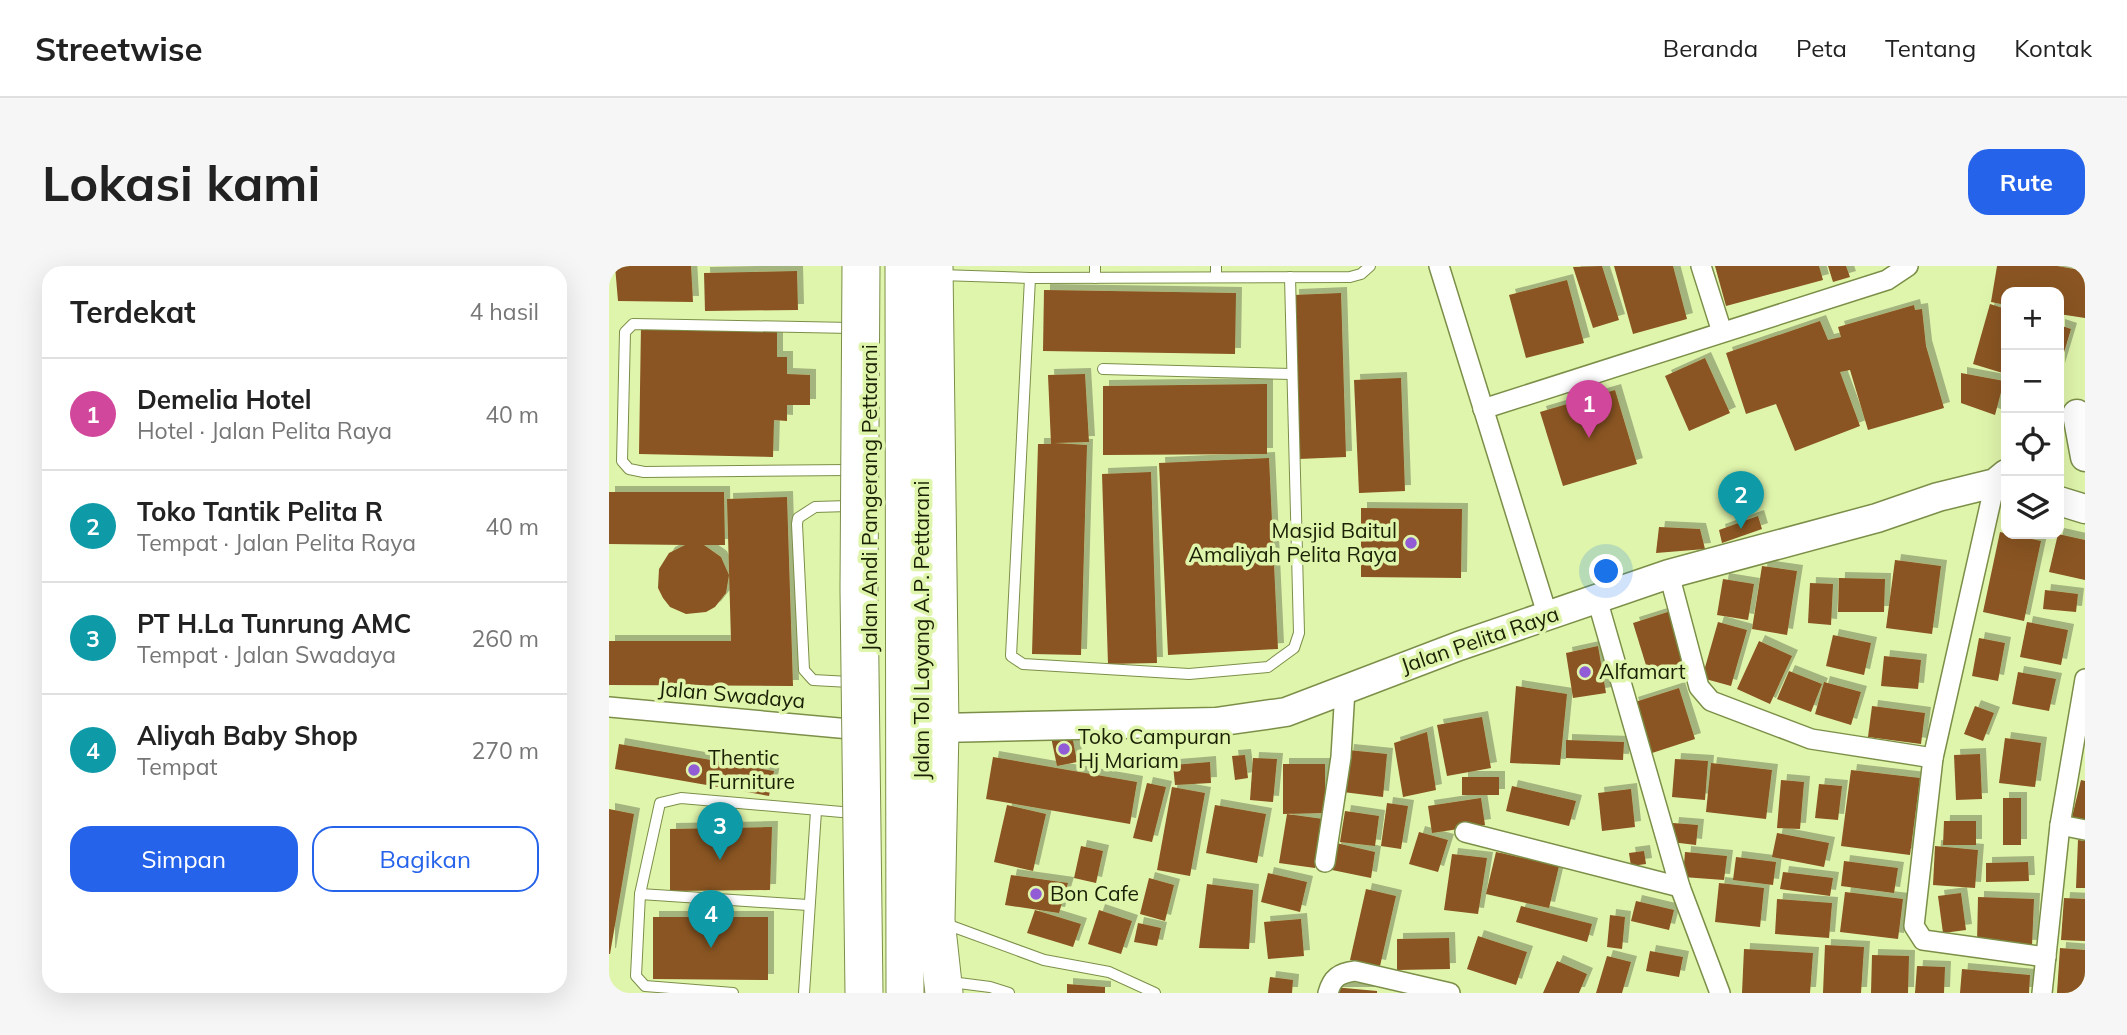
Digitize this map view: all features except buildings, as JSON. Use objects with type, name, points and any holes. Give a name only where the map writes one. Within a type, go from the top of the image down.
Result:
[{"type":"highway","points":[[861,266],[859,590],[864,993]]},
{"type":"highway","name":"Jalan Andi Pangerang Pettarani","points":[[871,266],[858,705],[873,993]]},
{"type":"highway","points":[[923,268],[940,728],[937,989]]},
{"type":"highway","name":"Jalan Tol Layang A.P. Pettarani","points":[[923,268],[937,989]]},
{"type":"highway","name":"Jalan Tol Layang A.P. Pettarani","points":[[905,993],[923,268]]},
{"type":"main road","points":[[2074,417],[2085,454]]},
{"type":"main road","name":"Jalan Pelita Raya","points":[[940,728],[1216,722],[1286,712],[1669,574],[2001,481]]},
{"type":"main road","points":[[2064,503],[2085,509]]},
{"type":"street","points":[[1439,266],[1548,617]]},
{"type":"street","points":[[1701,266],[1722,331]]},
{"type":"street","points":[[1483,408],[1887,280],[1908,266]]},
{"type":"street","points":[[2001,485],[1933,758],[1914,918],[1919,937],[1923,940],[2046,957]]},
{"type":"street","points":[[1669,574],[1699,687],[1711,701],[1811,739],[1933,758]]},
{"type":"street","points":[[1597,599],[1680,887],[1720,993]]},
{"type":"street","points":[[2042,993],[2060,825],[2085,679]]},
{"type":"street","points":[[1325,862],[1341,757],[1345,689]]},
{"type":"street","name":"Jalan Swadaya","points":[[609,707],[858,705]]},
{"type":"street","points":[[2060,825],[2085,830]]},
{"type":"street","points":[[1465,832],[1680,887]]},
{"type":"street","points":[[1328,993],[1335,978],[1342,972],[1355,971],[1450,993]]},
{"type":"lane","points":[[1095,266],[1095,278]]},
{"type":"lane","points":[[1216,266],[1216,278]]},
{"type":"lane","points":[[923,268],[1030,278],[1216,278],[1350,277],[1361,274],[1370,266]]},
{"type":"lane","points":[[1030,278],[1011,656],[1023,664],[1189,674],[1268,667],[1294,648],[1299,633],[1290,277]]},
{"type":"lane","points":[[849,470],[644,472],[629,469],[622,461],[625,332],[633,324],[852,328]]},
{"type":"lane","points":[[1103,369],[1292,374]]},
{"type":"lane","points":[[848,506],[815,506],[798,518],[804,670],[813,680],[858,705]]},
{"type":"lane","points":[[733,993],[645,986],[639,981],[634,970],[640,894],[660,803],[681,798],[853,813]]},
{"type":"lane","points":[[804,993],[816,811]]},
{"type":"lane","points":[[640,894],[808,905]]},
{"type":"lane","points":[[936,920],[1044,960],[1108,972],[1155,993]]},
{"type":"lane","points":[[937,989],[990,987],[1009,993]]},
{"type":"place","name":"Demelia Hotel","points":[[1589,438]]},
{"type":"place","name":"Toko Tantik Pelita R","points":[[1741,529]]},
{"type":"place","name":"Masjid Baitul Amaliyah Pelita Raya","points":[[1411,543]]},
{"type":"place","name":"Alfamart","points":[[1585,672]]},
{"type":"place","name":"Toko Campuran Hj Mariam","points":[[1064,749]]},
{"type":"place","name":"Thentic Furniture","points":[[694,770]]},
{"type":"place","name":"PT H.La Tunrung AMC","points":[[720,860]]},
{"type":"place","name":"Bon Cafe","points":[[1036,894]]},
{"type":"place","name":"Aliyah Baby Shop","points":[[711,948]]}]
